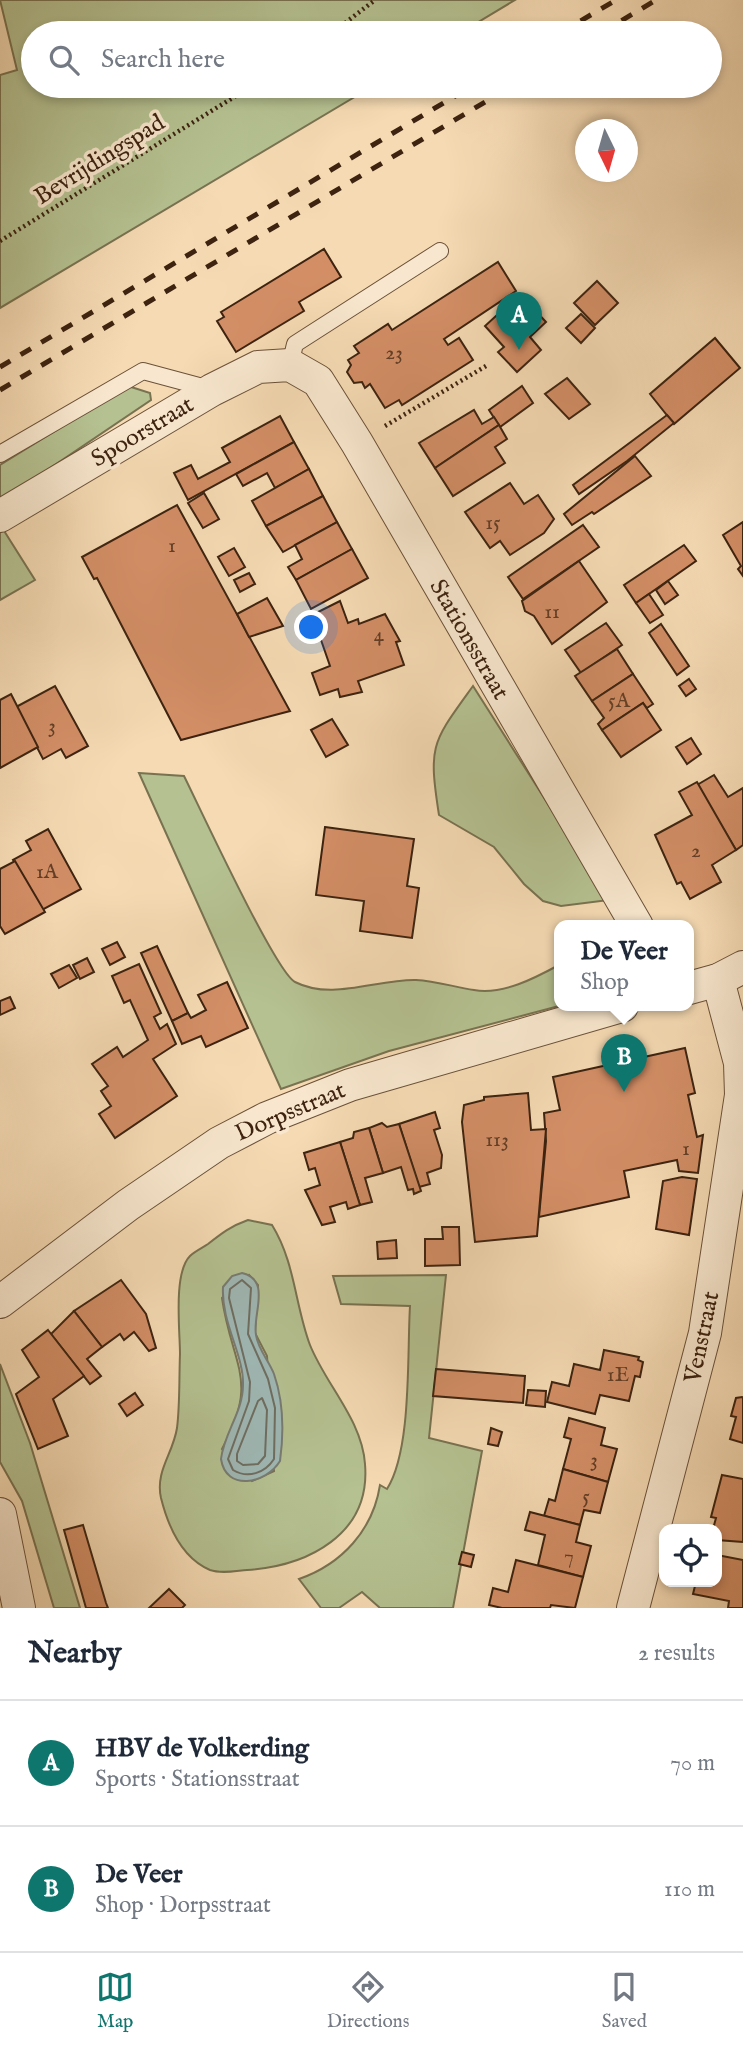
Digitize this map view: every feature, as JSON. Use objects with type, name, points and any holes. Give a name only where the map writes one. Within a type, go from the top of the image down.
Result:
[{"type":"street","name":"Spoorstraat","points":[[0,516],[212,390],[258,367],[290,365]]},
{"type":"street","name":"Stationsstraat","points":[[290,365],[318,382],[357,443],[634,920]]},
{"type":"street","name":"Venstraat","points":[[632,1608],[705,1333],[741,1095],[740,1063],[717,978]]},
{"type":"street","name":"Dorpsstraat","points":[[0,1302],[139,1198],[219,1143],[267,1118],[350,1085],[605,1011]]},
{"type":"street","points":[[0,1514],[19,1608]]},
{"type":"lane","points":[[290,365],[295,344],[440,251]]},
{"type":"lane","points":[[0,454],[142,371],[212,390]]},
{"type":"path","points":[[348,21],[375,0]]},
{"type":"path","name":"Bevrijdingspad","points":[[0,241],[232,98]]},
{"type":"path","points":[[357,443],[486,366]]},
{"type":"green space","points":[[0,0],[515,0],[480,21],[21,21],[21,98],[353,98],[0,308],[0,75],[17,70]]},
{"type":"green space","points":[[128,386],[150,393],[151,400],[0,502],[0,465]]},
{"type":"green space","points":[[0,527],[35,580],[0,600]]},
{"type":"green space","points":[[473,686],[609,900],[561,906],[543,901],[524,884],[494,847],[439,815],[434,773],[436,745],[449,720]]},
{"type":"green space","points":[[139,773],[184,776],[255,921],[285,972],[295,982],[324,990],[416,980],[485,991],[507,988],[554,968],[554,1007],[389,1051],[281,1089]]},
{"type":"green space","points":[[248,1220],[272,1225],[280,1239],[310,1345],[357,1432],[365,1464],[364,1489],[358,1510],[346,1528],[331,1542],[312,1553],[292,1562],[270,1567],[219,1572],[200,1565],[178,1540],[161,1498],[160,1479],[177,1428],[181,1275],[190,1256]],"holes":[[[249,1275],[258,1285],[255,1333],[267,1356],[274,1471],[252,1481],[222,1449],[233,1425],[241,1389],[240,1373],[222,1298]]]},
{"type":"green space","points":[[446,1275],[429,1438],[482,1451],[453,1608],[380,1608],[362,1592],[339,1608],[321,1608],[299,1579],[342,1555],[363,1531],[380,1485],[387,1489],[401,1451],[408,1375],[410,1306],[341,1304],[333,1276]]},
{"type":"green space","points":[[0,1364],[30,1443],[80,1608],[54,1608],[22,1501],[0,1462]]},
{"type":"water","points":[[242,1273],[251,1277],[259,1290],[256,1335],[274,1374],[282,1418],[280,1461],[266,1475],[247,1481],[230,1476],[224,1470],[221,1459],[240,1404],[243,1385],[240,1362],[225,1313],[223,1287],[232,1276]]},
{"type":"building","points":[[324,249],[341,277],[299,302],[304,311],[236,352],[217,321],[224,317],[221,312]]},
{"type":"building","points":[[498,262],[516,291],[444,339],[448,345],[459,338],[473,360],[402,405],[399,400],[385,408],[370,384],[365,388],[362,382],[354,383],[347,372],[351,365],[348,360],[359,353],[354,346],[388,324],[392,330]]},
{"type":"building","points":[[597,281],[618,303],[595,325],[574,303]]},
{"type":"building","points":[[520,294],[546,322],[530,337],[541,350],[517,372],[498,352],[504,347],[485,326]]},
{"type":"building","points":[[581,314],[595,328],[581,343],[566,328]]},
{"type":"building","points":[[715,338],[740,368],[674,424],[650,394]]},
{"type":"building","points":[[567,378],[590,404],[569,419],[545,394]]},
{"type":"building","points":[[522,386],[533,403],[500,427],[489,410]]},
{"type":"building","points":[[474,410],[482,424],[494,417],[499,425],[435,468],[419,443]]},
{"type":"building","points":[[667,415],[674,423],[627,461],[579,494],[573,485]]},
{"type":"building","points":[[280,416],[294,442],[188,500],[174,473],[191,465],[198,479],[230,462],[222,448]]},
{"type":"building","points":[[499,425],[507,439],[495,447],[505,463],[453,496],[435,468]]},
{"type":"building","points":[[294,442],[309,469],[275,488],[267,473],[243,486],[236,474]]},
{"type":"building","points":[[635,456],[651,476],[594,514],[592,512],[572,525],[564,514]]},
{"type":"building","points":[[309,469],[323,496],[266,526],[252,501]]},
{"type":"building","points":[[510,483],[524,504],[538,495],[554,519],[544,533],[510,555],[500,541],[490,548],[465,512]]},
{"type":"building","points":[[204,493],[219,519],[203,528],[188,503]]},
{"type":"building","points":[[323,496],[337,522],[283,552],[266,526]]},
{"type":"building","points":[[177,505],[290,711],[181,740],[97,578],[94,579],[82,557]]},
{"type":"building","points":[[337,522],[352,549],[296,580],[288,567],[302,559],[295,545]]},
{"type":"building","points":[[743,522],[743,576],[738,569],[741,566],[723,535]]},
{"type":"building","points":[[583,525],[599,547],[523,599],[508,577]]},
{"type":"building","points":[[684,545],[696,561],[636,603],[624,585]]},
{"type":"building","points":[[234,548],[245,567],[229,576],[218,557]]},
{"type":"building","points":[[352,549],[368,578],[311,609],[296,580]]},
{"type":"building","points":[[579,561],[607,602],[552,644],[534,616],[525,611],[522,601]]},
{"type":"building","points":[[249,573],[255,584],[240,592],[234,580]]},
{"type":"building","points":[[668,581],[678,595],[665,604],[656,590]]},
{"type":"building","points":[[649,594],[663,615],[650,623],[636,603]]},
{"type":"building","points":[[267,598],[283,626],[249,637],[237,614]]},
{"type":"building","points":[[340,601],[348,623],[358,619],[359,624],[385,614],[400,641],[396,642],[404,665],[358,681],[362,692],[340,697],[338,689],[320,695],[312,673],[330,666],[321,640],[312,638],[306,618]]},
{"type":"building","points":[[606,623],[622,645],[581,673],[565,650]]},
{"type":"building","points":[[661,624],[689,666],[677,675],[649,633]]},
{"type":"building","points":[[617,649],[633,674],[592,701],[575,676]]},
{"type":"building","points":[[633,674],[653,704],[647,708],[643,703],[602,730],[598,724],[604,718],[592,701]]},
{"type":"building","points":[[689,679],[696,689],[686,696],[679,686]]},
{"type":"building","points":[[55,686],[88,746],[66,758],[61,749],[43,759],[16,707]]},
{"type":"building","points":[[11,694],[38,747],[0,768],[0,700]]},
{"type":"building","points":[[643,703],[661,730],[621,757],[602,730]]},
{"type":"building","points":[[332,719],[348,745],[326,757],[311,730]]},
{"type":"building","points":[[691,738],[701,754],[687,764],[676,747]]},
{"type":"building","points":[[714,775],[728,797],[743,788],[743,845],[736,850],[697,785]]},
{"type":"building","points":[[697,782],[736,850],[712,865],[721,882],[690,899],[681,882],[677,884],[655,835],[692,815],[679,792]]},
{"type":"building","points":[[325,827],[414,839],[407,886],[419,888],[412,938],[360,931],[364,901],[316,895]]},
{"type":"building","points":[[48,829],[81,889],[42,910],[13,860],[31,850],[26,841]]},
{"type":"building","points":[[15,861],[45,912],[5,934],[0,926],[0,869]]},
{"type":"building","points":[[117,942],[125,957],[110,965],[102,949]]},
{"type":"building","points":[[157,946],[188,1013],[172,1021],[141,953]]},
{"type":"building","points":[[87,958],[94,972],[80,979],[73,965]]},
{"type":"building","points":[[139,964],[161,1013],[154,1017],[160,1029],[167,1024],[176,1044],[153,1059],[177,1096],[115,1138],[99,1114],[111,1106],[101,1091],[108,1086],[92,1064],[117,1047],[123,1057],[148,1040],[130,1000],[124,1003],[112,976]]},
{"type":"building","points":[[69,965],[77,978],[59,988],[51,974]]},
{"type":"building","points":[[227,982],[248,1028],[206,1047],[201,1036],[182,1044],[172,1021],[188,1013],[191,1018],[206,1010],[198,995]]},
{"type":"building","points":[[10,997],[15,1008],[0,1015],[0,1001]]},
{"type":"building","points":[[685,1048],[695,1093],[688,1095],[697,1137],[703,1135],[698,1173],[679,1171],[677,1160],[624,1171],[629,1197],[539,1217],[546,1141],[544,1113],[560,1110],[553,1077]]},
{"type":"building","points":[[528,1093],[531,1130],[546,1129],[537,1236],[475,1242],[462,1122],[464,1105],[484,1100],[484,1097]]},
{"type":"building","points":[[435,1112],[440,1128],[434,1130],[442,1155],[441,1168],[427,1173],[430,1184],[419,1187],[399,1124]]},
{"type":"building","points":[[382,1123],[387,1127],[399,1124],[421,1191],[414,1194],[413,1189],[408,1190],[401,1167],[383,1173],[369,1128]]},
{"type":"building","points":[[369,1128],[383,1173],[365,1178],[372,1202],[360,1205],[340,1142],[353,1138],[354,1132]]},
{"type":"building","points":[[340,1142],[360,1205],[348,1209],[346,1202],[330,1207],[335,1222],[322,1225],[305,1190],[320,1185],[315,1168],[309,1170],[304,1153]]},
{"type":"building","points":[[682,1177],[697,1179],[689,1235],[656,1229],[663,1181]]},
{"type":"building","points":[[442,1227],[459,1227],[460,1265],[425,1266],[425,1239],[443,1239]]},
{"type":"building","points":[[396,1240],[397,1258],[378,1259],[377,1242]]},
{"type":"building","points":[[121,1280],[146,1314],[156,1348],[149,1351],[134,1332],[124,1340],[120,1334],[102,1347],[74,1311]]},
{"type":"building","points":[[74,1311],[102,1347],[87,1359],[101,1376],[90,1384],[51,1334]]},
{"type":"building","points":[[48,1330],[84,1376],[53,1399],[68,1436],[38,1449],[16,1394],[39,1377],[22,1350]]},
{"type":"building","points":[[604,1350],[639,1357],[638,1360],[643,1362],[640,1377],[635,1376],[629,1401],[600,1395],[595,1414],[547,1402],[552,1382],[569,1386],[574,1364],[600,1370]]},
{"type":"building","points":[[436,1369],[525,1376],[523,1403],[433,1396]]},
{"type":"building","points":[[528,1390],[546,1391],[545,1407],[526,1405]]},
{"type":"building","points":[[135,1393],[143,1405],[127,1416],[119,1404]]},
{"type":"building","points":[[742,1397],[743,1443],[730,1439],[736,1417],[731,1416],[736,1398]]},
{"type":"building","points":[[569,1418],[605,1428],[601,1445],[617,1449],[608,1482],[563,1469],[571,1439],[564,1437]]},
{"type":"building","points":[[491,1428],[502,1432],[498,1446],[488,1444]]},
{"type":"building","points":[[563,1469],[608,1482],[600,1513],[584,1510],[580,1525],[544,1516],[549,1499],[555,1501]]},
{"type":"building","points":[[722,1475],[743,1479],[743,1542],[722,1540],[722,1524],[714,1524],[716,1518],[711,1517]]},
{"type":"building","points":[[530,1512],[580,1525],[576,1542],[591,1546],[583,1577],[538,1565],[545,1535],[525,1530]]},
{"type":"building","points":[[83,1525],[108,1608],[86,1608],[64,1530]]},
{"type":"building","points":[[462,1552],[474,1555],[471,1567],[459,1564]]},
{"type":"building","points":[[722,1556],[743,1560],[743,1608],[728,1608],[729,1601],[693,1594],[695,1587],[722,1587]]},
{"type":"building","points":[[516,1560],[583,1577],[575,1608],[551,1605],[550,1608],[502,1608],[489,1605],[493,1588],[508,1592]]},
{"type":"building","points":[[169,1589],[185,1605],[182,1608],[149,1608]]},
{"type":"railway","points":[[580,21],[616,0]]},
{"type":"railway","points":[[621,21],[656,0]]},
{"type":"railway","points":[[0,367],[452,98]]},
{"type":"railway","points":[[0,390],[492,98]]},
{"type":"place","name":"HBV de Volkerding","points":[[519,350]]},
{"type":"place","name":"De Veer","points":[[624,1092]]}]
